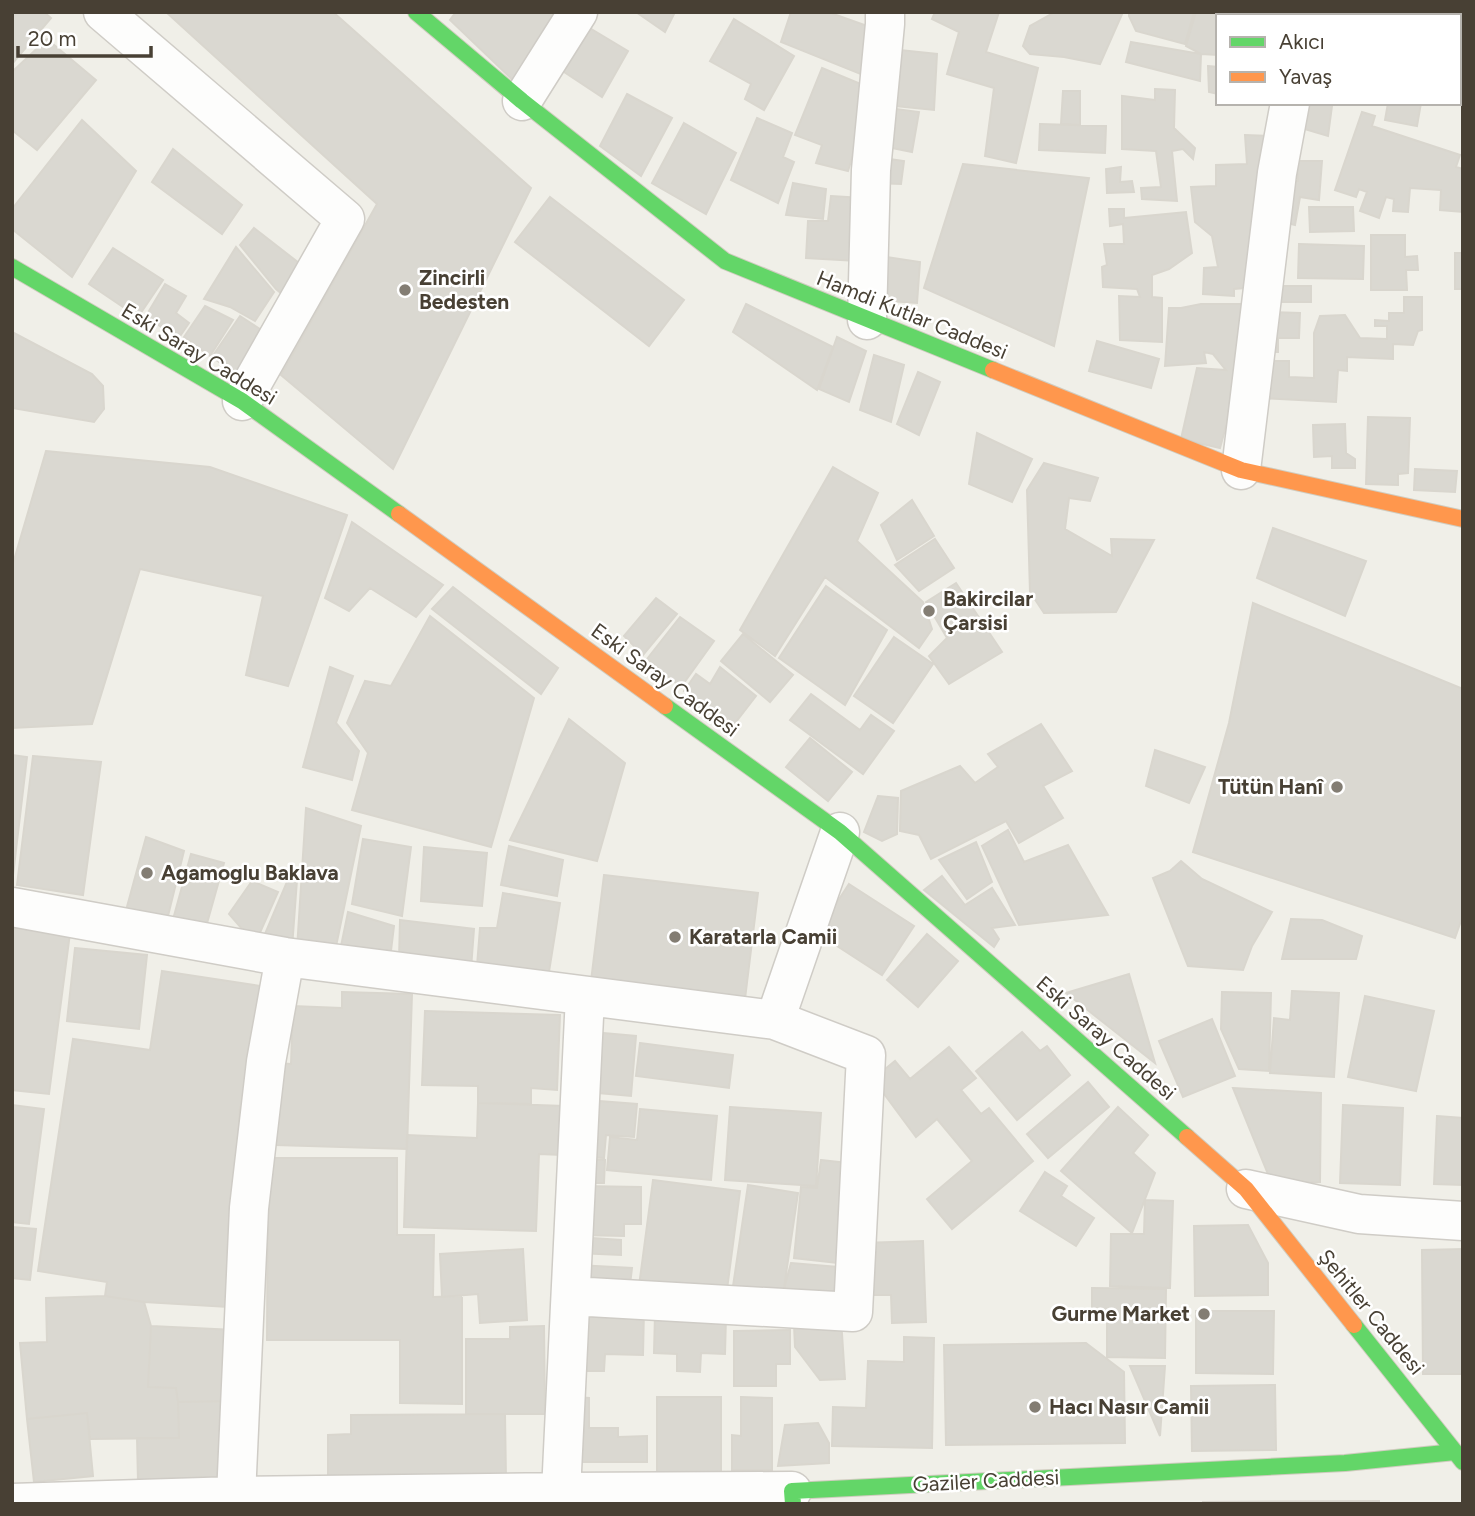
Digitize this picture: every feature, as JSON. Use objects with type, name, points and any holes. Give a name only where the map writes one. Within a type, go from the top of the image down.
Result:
[{"type":"street","points":[[103,12],[345,219],[242,401]]},
{"type":"street","name":"Hamdi Kutlar Caddesi","points":[[416,12],[522,101],[725,261],[1241,470],[1463,519]]},
{"type":"street","points":[[522,101],[578,12]]},
{"type":"street","points":[[867,320],[871,170],[885,12]]},
{"type":"street","points":[[1241,470],[1277,173],[1290,105]]},
{"type":"street","name":"Eski Saray Caddesi","points":[[12,267],[242,401],[840,832],[1246,1189]]},
{"type":"street","points":[[775,1020],[840,832]]},
{"type":"street","points":[[12,907],[285,957],[775,1020],[866,1055],[853,1312],[571,1296]]},
{"type":"street","points":[[236,1496],[249,1208],[266,1062],[285,957]]},
{"type":"street","points":[[561,1492],[585,996]]},
{"type":"street","points":[[1246,1189],[1359,1214],[1463,1221]]},
{"type":"street","name":"Şehitler Caddesi","points":[[1246,1189],[1459,1457]]},
{"type":"street","name":"Gaziler Caddesi","points":[[12,1503],[236,1496],[561,1492],[792,1497],[1459,1457]]},
{"type":"building","points":[[12,12],[44,12],[51,18],[12,64]]},
{"type":"building","name":"Zincirli Bedesten","points":[[166,12],[333,12],[531,188],[393,469],[281,375],[377,204]]},
{"type":"building","points":[[456,12],[561,12],[516,83],[450,20]]},
{"type":"building","points":[[636,12],[675,12],[665,32]]},
{"type":"building","points":[[791,12],[828,12],[881,31],[868,77],[781,42]]},
{"type":"building","points":[[935,12],[999,12],[986,52],[1038,68],[1016,163],[985,156],[994,88],[947,74],[959,32],[932,19]]},
{"type":"building","points":[[1055,12],[1123,12],[1100,64],[1030,54],[1023,46],[1030,26]]},
{"type":"building","points":[[1129,12],[1194,12],[1185,44],[1136,31]]},
{"type":"building","points":[[1196,12],[1238,12],[1239,14],[1216,14],[1216,55],[1201,54],[1186,46]]},
{"type":"building","points":[[1321,12],[1359,12],[1359,14]]},
{"type":"building","points":[[734,19],[794,56],[764,110],[745,99],[751,84],[710,61]]},
{"type":"building","points":[[578,21],[628,51],[602,97],[552,64]]},
{"type":"building","points":[[47,39],[96,80],[37,150],[12,130],[12,72]]},
{"type":"building","points":[[1131,42],[1201,54],[1200,81],[1126,62]]},
{"type":"building","points":[[890,49],[937,54],[934,110],[886,105]]},
{"type":"building","points":[[1208,66],[1216,67],[1216,94],[1209,92]]},
{"type":"building","points":[[822,68],[873,89],[848,171],[816,163],[822,145],[795,135]]},
{"type":"building","points":[[1155,89],[1175,90],[1174,128],[1195,148],[1193,159],[1183,149],[1172,151],[1177,201],[1142,199],[1141,188],[1161,187],[1156,151],[1122,149],[1122,96],[1155,100]]},
{"type":"building","points":[[1063,91],[1080,91],[1080,125],[1061,124]]},
{"type":"building","points":[[627,94],[672,118],[641,176],[600,146]]},
{"type":"building","points":[[1302,105],[1332,106],[1328,136],[1298,127]]},
{"type":"building","points":[[1388,105],[1421,105],[1417,126],[1385,120]]},
{"type":"building","points":[[881,107],[919,112],[912,152],[877,145]]},
{"type":"building","points":[[1362,112],[1375,116],[1372,126],[1460,155],[1456,167],[1463,169],[1463,212],[1440,210],[1441,190],[1410,188],[1408,212],[1393,211],[1394,199],[1386,197],[1379,218],[1360,211],[1367,192],[1359,189],[1356,197],[1335,190]]},
{"type":"building","points":[[757,118],[792,133],[783,157],[794,162],[778,203],[731,180]]},
{"type":"building","points":[[82,120],[136,171],[72,277],[12,229],[12,209]]},
{"type":"building","points":[[684,123],[736,153],[706,214],[652,183]]},
{"type":"building","points":[[1040,124],[1106,126],[1105,153],[1039,150]]},
{"type":"building","points":[[1245,135],[1270,136],[1245,288],[1234,289],[1234,296],[1203,294],[1204,268],[1218,267],[1212,236],[1195,222],[1191,187],[1216,186],[1216,165],[1247,164]]},
{"type":"building","points":[[173,149],[242,205],[222,234],[152,182]]},
{"type":"building","points":[[876,157],[904,161],[901,184],[875,183]]},
{"type":"building","points":[[1297,161],[1322,161],[1319,200],[1300,197],[1295,225],[1283,222],[1289,181],[1298,181]]},
{"type":"building","points":[[963,164],[1089,178],[1054,346],[924,288]]},
{"type":"building","points":[[1121,167],[1120,182],[1132,181],[1134,192],[1107,193],[1106,169]]},
{"type":"building","points":[[793,183],[826,189],[823,219],[786,215]]},
{"type":"building","points":[[831,196],[862,198],[857,261],[806,258],[808,221],[828,221]]},
{"type":"building","points":[[550,197],[684,300],[649,346],[515,242]]},
{"type":"building","points":[[1309,207],[1353,207],[1354,231],[1310,232]]},
{"type":"building","points":[[1109,209],[1124,209],[1124,218],[1186,212],[1192,253],[1169,269],[1152,275],[1152,297],[1162,298],[1162,342],[1120,340],[1119,296],[1140,297],[1137,289],[1103,287],[1102,267],[1107,265],[1104,244],[1124,244],[1123,224],[1110,226]]},
{"type":"building","points":[[254,228],[308,270],[290,301],[276,289],[240,245]]},
{"type":"building","points":[[1371,235],[1405,235],[1405,257],[1417,256],[1418,270],[1406,270],[1407,290],[1371,290]]},
{"type":"building","points":[[1299,244],[1364,246],[1363,279],[1298,278]]},
{"type":"building","points":[[236,247],[274,292],[255,321],[230,307],[204,299]]},
{"type":"building","points":[[113,248],[163,280],[138,317],[89,284]]},
{"type":"building","points":[[1455,253],[1463,253],[1463,289],[1455,289]]},
{"type":"building","points":[[880,256],[920,262],[917,303],[876,300]]},
{"type":"building","points":[[165,284],[186,296],[176,313],[189,323],[178,339],[146,316]]},
{"type":"building","points":[[1269,286],[1311,286],[1311,302],[1269,302]]},
{"type":"building","points":[[1404,297],[1422,297],[1422,330],[1418,331],[1413,345],[1393,344],[1393,359],[1347,357],[1347,371],[1338,370],[1336,402],[1259,398],[1271,356],[1275,361],[1289,361],[1289,377],[1314,378],[1314,333],[1320,316],[1345,315],[1360,338],[1387,339],[1387,326],[1375,326],[1375,320],[1389,321],[1389,313],[1404,313]]},
{"type":"building","points":[[746,304],[833,347],[817,390],[733,332]]},
{"type":"building","points":[[1201,304],[1258,304],[1238,426],[1226,426],[1220,448],[1181,439],[1197,368],[1226,370],[1213,354],[1204,352],[1206,363],[1165,366],[1169,308]]},
{"type":"building","points":[[205,306],[233,320],[210,356],[184,337]]},
{"type":"building","points":[[1268,312],[1300,313],[1299,338],[1278,338],[1278,352],[1266,352]]},
{"type":"building","points":[[240,316],[269,335],[242,378],[212,357]]},
{"type":"building","points":[[12,332],[92,374],[103,386],[104,409],[94,422],[12,408]]},
{"type":"building","points":[[837,337],[866,351],[849,402],[819,389]]},
{"type":"building","points":[[1097,341],[1159,359],[1151,388],[1089,371]]},
{"type":"building","points":[[874,355],[904,365],[891,422],[860,410]]},
{"type":"building","points":[[918,372],[940,382],[919,435],[897,424]]},
{"type":"building","points":[[1368,417],[1410,418],[1408,473],[1398,474],[1398,485],[1366,484]]},
{"type":"building","points":[[1345,424],[1346,453],[1355,459],[1355,468],[1332,468],[1332,456],[1314,457],[1313,425]]},
{"type":"building","points":[[977,433],[1032,459],[1012,502],[969,484]]},
{"type":"building","points":[[46,451],[210,467],[347,515],[288,686],[246,675],[263,596],[140,569],[92,724],[12,728],[12,567]]},
{"type":"building","points":[[1044,463],[1098,478],[1090,501],[1069,498],[1065,529],[1112,556],[1111,539],[1154,540],[1116,612],[1044,613],[1030,592],[1027,490]]},
{"type":"building","points":[[833,467],[878,493],[857,541],[923,602],[932,629],[919,648],[825,577],[775,656],[740,630]]},
{"type":"building","points":[[1415,469],[1457,471],[1455,492],[1414,490]]},
{"type":"building","points":[[912,500],[934,536],[897,560],[881,525]]},
{"type":"building","points":[[352,522],[443,585],[416,617],[370,588],[349,611],[325,598]]},
{"type":"building","points":[[1273,528],[1366,561],[1345,616],[1257,578]]},
{"type":"building","points":[[935,539],[954,568],[919,591],[895,565]]},
{"type":"building","points":[[956,583],[1002,652],[949,684],[929,656],[947,638],[926,602]]},
{"type":"building","points":[[826,586],[887,630],[845,705],[779,658]]},
{"type":"building","points":[[453,587],[558,668],[541,694],[432,609]]},
{"type":"building","points":[[656,598],[677,614],[643,655],[624,636]]},
{"type":"building","name":"Tütün Hanî","points":[[1253,603],[1463,689],[1463,915],[1455,938],[1193,852],[1229,723]]},
{"type":"building","points":[[430,616],[534,698],[491,847],[352,810],[368,753],[347,723],[365,681],[391,686]]},
{"type":"building","points":[[680,617],[714,641],[681,687],[647,659]]},
{"type":"building","points":[[743,634],[793,675],[770,702],[721,661]]},
{"type":"building","points":[[894,637],[933,664],[893,723],[854,696]]},
{"type":"building","points":[[330,667],[353,676],[336,723],[359,751],[352,780],[303,767]]},
{"type":"building","points":[[720,667],[756,696],[732,727],[684,691],[696,674],[710,684]]},
{"type":"building","points":[[811,694],[860,730],[871,715],[894,731],[863,774],[790,720]]},
{"type":"building","points":[[569,719],[625,763],[597,861],[510,840]]},
{"type":"building","points":[[1041,724],[1072,771],[1043,786],[1063,818],[1019,843],[1006,821],[931,859],[919,835],[900,831],[901,791],[960,766],[975,783],[998,767],[988,754]]},
{"type":"building","points":[[810,738],[852,772],[828,801],[786,767]]},
{"type":"building","points":[[1155,750],[1205,767],[1189,803],[1146,786]]},
{"type":"building","points":[[12,755],[27,757],[12,884]]},
{"type":"building","points":[[33,756],[101,762],[83,895],[17,885]]},
{"type":"building","points":[[878,796],[898,798],[897,834],[882,841],[864,832]]},
{"type":"building","points":[[306,808],[361,826],[334,956],[297,949]]},
{"type":"building","points":[[1008,830],[1024,862],[1068,845],[1108,915],[1019,925],[982,846]]},
{"type":"building","points":[[146,837],[184,851],[166,924],[125,914]]},
{"type":"building","points":[[363,839],[411,847],[402,916],[352,904]]},
{"type":"building","points":[[976,842],[992,882],[967,899],[939,860]]},
{"type":"building","points":[[509,846],[563,860],[557,896],[501,885]]},
{"type":"building","points":[[424,847],[487,853],[482,906],[421,901]]},
{"type":"building","points":[[191,854],[224,863],[204,934],[172,923]]},
{"type":"building","points":[[1181,861],[1202,879],[1272,912],[1252,946],[1243,970],[1188,966],[1153,878],[1170,871]]},
{"type":"building","name":"Karatarla Camii","points":[[604,875],[758,893],[745,999],[591,981]]},
{"type":"building","points":[[942,876],[965,905],[992,888],[1015,925],[992,928],[999,939],[994,947],[924,890]]},
{"type":"building","points":[[289,877],[297,880],[292,948],[262,941]]},
{"type":"building","points":[[252,881],[278,892],[255,944],[229,914]]},
{"type":"building","points":[[849,884],[914,926],[882,975],[817,933]]},
{"type":"building","points":[[503,893],[560,903],[548,978],[477,966],[480,928],[497,928]]},
{"type":"building","points":[[348,912],[394,926],[390,959],[340,951]]},
{"type":"building","points":[[1291,919],[1322,920],[1362,936],[1356,959],[1282,959]]},
{"type":"building","points":[[400,920],[474,929],[471,969],[399,960]]},
{"type":"building","points":[[12,926],[70,933],[49,1094],[12,1090]]},
{"type":"building","points":[[927,934],[958,961],[918,1007],[887,980]]},
{"type":"building","points":[[75,948],[147,955],[139,1029],[67,1021]]},
{"type":"building","points":[[162,971],[267,987],[250,1101],[240,1107],[228,1307],[144,1302],[105,1296],[107,1282],[38,1271],[73,1039],[150,1050]]},
{"type":"building","points":[[1129,974],[1155,1063],[1066,993]]},
{"type":"building","points":[[1292,991],[1339,993],[1334,1077],[1270,1073],[1274,1018],[1290,1020]]},
{"type":"building","points":[[342,992],[412,994],[407,1149],[276,1145],[279,1063],[291,1064],[293,1006],[342,1008]]},
{"type":"building","points":[[1222,992],[1271,993],[1269,1071],[1239,1069],[1221,1029]]},
{"type":"building","points":[[1365,996],[1434,1011],[1416,1091],[1348,1077]]},
{"type":"building","points":[[425,1011],[560,1015],[557,1090],[531,1088],[531,1104],[478,1103],[478,1086],[422,1085]]},
{"type":"building","points":[[1212,1019],[1235,1076],[1183,1097],[1159,1041]]},
{"type":"building","points":[[592,1032],[636,1036],[631,1096],[587,1092]]},
{"type":"building","points":[[1022,1032],[1040,1051],[1047,1046],[1070,1075],[1017,1120],[976,1071]]},
{"type":"building","points":[[640,1043],[733,1055],[729,1088],[636,1076]]},
{"type":"building","points":[[949,1047],[976,1078],[961,1090],[981,1114],[989,1108],[1033,1161],[952,1229],[927,1199],[972,1161],[937,1119],[916,1137],[873,1079],[895,1061],[910,1079]]},
{"type":"building","points":[[1088,1082],[1109,1107],[1048,1158],[1027,1134]]},
{"type":"building","points":[[1233,1088],[1321,1093],[1320,1182],[1272,1184]]},
{"type":"building","points":[[586,1100],[637,1104],[634,1137],[606,1135],[604,1158],[582,1156]]},
{"type":"building","points":[[478,1103],[564,1106],[562,1155],[539,1154],[536,1231],[404,1227],[407,1135],[477,1138]]},
{"type":"building","points":[[12,1105],[44,1109],[29,1224],[12,1222]]},
{"type":"building","points":[[1343,1105],[1403,1108],[1400,1185],[1340,1183]]},
{"type":"building","points":[[730,1107],[821,1113],[816,1186],[725,1180]]},
{"type":"building","points":[[1118,1107],[1148,1135],[1133,1153],[1155,1173],[1132,1233],[1061,1171]]},
{"type":"building","points":[[640,1109],[717,1116],[711,1180],[607,1170],[610,1137],[637,1140]]},
{"type":"building","points":[[1437,1116],[1463,1118],[1463,1185],[1434,1184]]},
{"type":"building","points":[[268,1158],[397,1158],[397,1235],[434,1235],[433,1297],[462,1296],[462,1404],[400,1403],[400,1340],[267,1340]]},
{"type":"building","points":[[582,1159],[605,1160],[604,1183],[581,1183]]},
{"type":"building","points":[[821,1160],[856,1164],[846,1264],[794,1258],[801,1187],[817,1188]]},
{"type":"building","points":[[1045,1172],[1067,1186],[1061,1196],[1094,1218],[1076,1246],[1020,1211]]},
{"type":"building","points":[[653,1180],[740,1191],[726,1297],[639,1286]]},
{"type":"building","points":[[748,1185],[798,1193],[782,1301],[732,1293]]},
{"type":"building","points":[[581,1186],[641,1187],[641,1224],[624,1224],[624,1236],[580,1235]]},
{"type":"building","points":[[1145,1200],[1173,1201],[1170,1288],[1110,1286],[1111,1234],[1144,1234]]},
{"type":"building","points":[[1248,1225],[1268,1263],[1268,1295],[1195,1296],[1194,1226]]},
{"type":"building","points":[[12,1227],[36,1229],[30,1280],[12,1278]]},
{"type":"building","points":[[577,1237],[621,1240],[621,1255],[577,1253]]},
{"type":"building","points":[[923,1241],[926,1322],[892,1323],[891,1295],[864,1295],[862,1243]]},
{"type":"building","points":[[523,1249],[527,1320],[480,1323],[478,1294],[442,1297],[440,1254]]},
{"type":"building","points":[[1463,1249],[1463,1374],[1423,1374],[1422,1250]]},
{"type":"building","points":[[791,1263],[838,1267],[836,1293],[784,1289]]},
{"type":"building","points":[[577,1265],[632,1268],[629,1293],[576,1291]]},
{"type":"building","points":[[1092,1288],[1166,1289],[1165,1358],[1107,1357],[1107,1321],[1092,1321]]},
{"type":"building","points":[[105,1296],[144,1302],[151,1326],[148,1387],[176,1388],[179,1438],[90,1439],[87,1413],[27,1419],[20,1343],[47,1342],[46,1298]]},
{"type":"building","points":[[579,1307],[644,1309],[643,1355],[605,1354],[604,1371],[577,1371]]},
{"type":"building","points":[[1196,1311],[1274,1311],[1273,1374],[1196,1373]]},
{"type":"building","points":[[738,1312],[841,1319],[845,1379],[820,1380],[795,1347],[794,1325],[737,1325]]},
{"type":"building","points":[[655,1314],[726,1316],[725,1354],[701,1353],[700,1372],[677,1371],[677,1354],[654,1353]]},
{"type":"building","points":[[151,1326],[235,1330],[232,1401],[178,1402],[176,1388],[148,1387]]},
{"type":"building","points":[[544,1326],[545,1414],[466,1414],[466,1339],[510,1339],[510,1327]]},
{"type":"building","points":[[790,1330],[790,1364],[776,1364],[776,1386],[734,1386],[734,1331]]},
{"type":"building","points":[[904,1337],[934,1338],[932,1448],[832,1446],[833,1407],[866,1408],[868,1361],[904,1362]]},
{"type":"building","name":"Hacı Nasır Camii","points":[[1086,1343],[1124,1372],[1125,1443],[946,1445],[944,1345]]},
{"type":"building","points":[[1130,1366],[1165,1366],[1160,1436]]},
{"type":"building","points":[[1275,1385],[1276,1450],[1192,1451],[1191,1386]]},
{"type":"building","points":[[575,1397],[589,1398],[589,1428],[618,1428],[618,1437],[647,1436],[647,1462],[576,1462]]},
{"type":"building","points":[[657,1397],[721,1397],[721,1477],[657,1477]]},
{"type":"building","points":[[741,1397],[772,1398],[772,1470],[732,1470],[732,1435],[741,1436]]},
{"type":"building","points":[[232,1401],[233,1479],[138,1481],[137,1438],[179,1438],[178,1402]]},
{"type":"building","points":[[87,1413],[93,1476],[34,1482],[27,1419]]},
{"type":"building","points":[[505,1414],[506,1480],[328,1482],[328,1435],[351,1434],[351,1415]]},
{"type":"building","points":[[818,1423],[829,1443],[829,1463],[778,1466],[785,1425]]},
{"type":"building","points":[[1379,1501],[1379,1504],[1203,1504],[1203,1502]]},
{"type":"traffic: fast","points":[[416,12],[522,101],[725,261],[993,370]]},
{"type":"traffic: fast","points":[[12,267],[242,401],[399,514]]},
{"type":"traffic: fast","points":[[665,706],[840,832],[1187,1137]]},
{"type":"traffic: fast","points":[[1354,1325],[1463,1462]]},
{"type":"traffic: fast","points":[[793,1504],[792,1491],[1345,1463],[1455,1452]]},
{"type":"traffic: slow","points":[[993,370],[1241,470],[1463,519]]},
{"type":"traffic: slow","points":[[399,514],[665,706]]},
{"type":"traffic: slow","points":[[1187,1137],[1246,1189],[1354,1325]]},
{"type":"place","name":"Zincirli Bedesten","points":[[405,290]]},
{"type":"place","name":"Bakircilar Çarsisi","points":[[929,611]]},
{"type":"place","name":"Tütün Hanî","points":[[1337,787]]},
{"type":"place","name":"Agamoglu Baklava","points":[[147,873]]},
{"type":"place","name":"Karatarla Camii","points":[[675,937]]},
{"type":"place","name":"Gurme Market","points":[[1204,1314]]},
{"type":"place","name":"Hacı Nasır Camii","points":[[1035,1407]]}]
